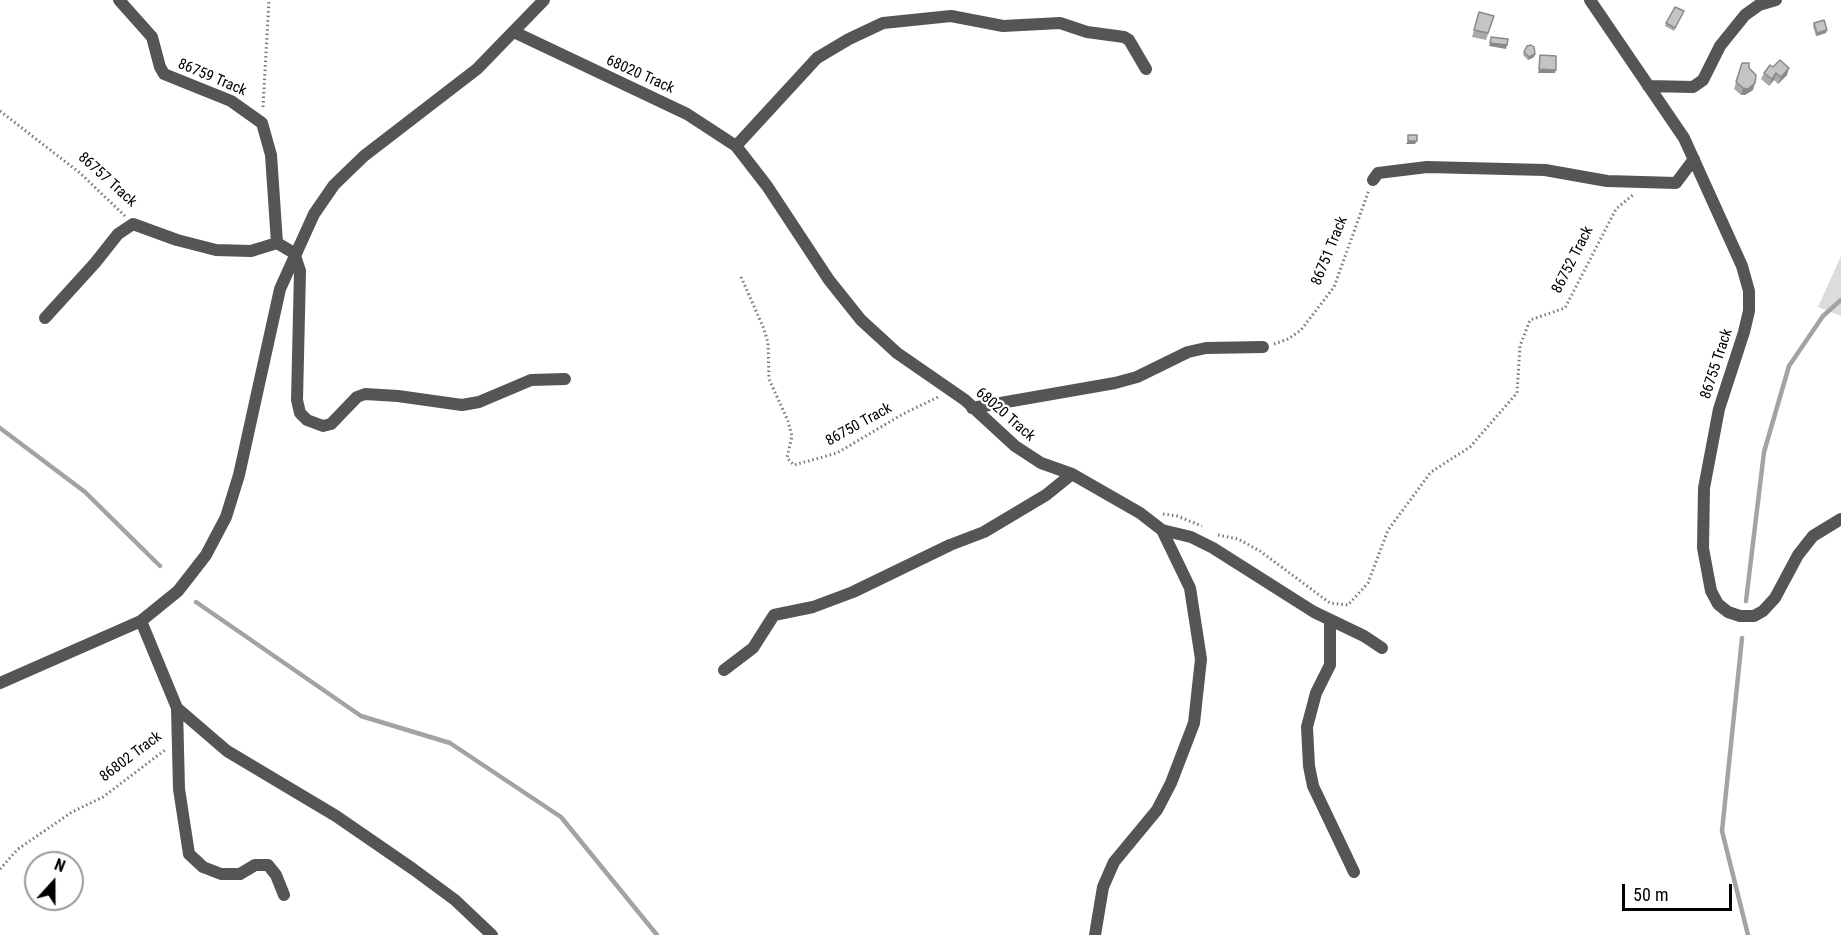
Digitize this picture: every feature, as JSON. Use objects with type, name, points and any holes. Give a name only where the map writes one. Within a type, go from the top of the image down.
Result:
[{"type":"street","name":"86759 Track","points":[[118,0],[152,37],[164,74],[231,101],[262,123]]},
{"type":"street","points":[[0,683],[141,621],[178,591],[206,555],[226,517],[239,475],[274,310],[294,253],[314,214],[334,185],[364,156],[477,69],[544,0]]},
{"type":"street","name":"86755 Track","points":[[1590,0],[1684,138],[1742,266],[1749,291],[1749,311],[1719,409],[1704,488],[1703,548],[1711,591],[1719,604],[1728,612],[1740,616],[1754,616],[1763,611],[1775,598],[1798,555],[1814,536],[1841,519]]},
{"type":"street","points":[[1648,86],[1693,87],[1703,80],[1720,46],[1745,15],[1759,5],[1776,0]]},
{"type":"street","points":[[736,146],[817,58],[883,23],[951,16],[1003,27],[1060,23],[1130,40],[1146,69]]},
{"type":"street","name":"68020 Track","points":[[514,33],[687,114],[736,146],[767,186],[830,280],[861,320],[897,353],[952,390],[1015,446],[1041,463],[1072,474],[1140,513],[1162,530],[1190,588],[1201,659],[1194,723],[1171,783],[1156,810],[1114,862],[1103,887],[1095,935]]},
{"type":"street","points":[[262,123],[271,155],[277,243],[294,253],[300,271],[297,400],[300,413],[315,425],[331,424],[357,398],[365,394],[462,405],[479,402],[531,380],[565,380]]},
{"type":"street","points":[[1373,180],[1378,173],[1427,167],[1545,170],[1607,181],[1642,184],[1676,183],[1694,159]]},
{"type":"street","points":[[45,318],[95,264],[118,234],[133,224]]},
{"type":"street","name":"86757 Track","points":[[133,224],[177,240],[216,250],[251,251],[277,243]]},
{"type":"street","points":[[972,408],[1126,380],[1188,352],[1206,348],[1263,347]]},
{"type":"street","points":[[724,669],[753,648],[774,615],[813,607],[853,592],[950,545],[984,532],[1046,495],[1072,474]]},
{"type":"street","points":[[1162,530],[1191,537],[1213,548],[1330,620],[1364,636],[1382,648]]},
{"type":"street","points":[[1330,620],[1329,665],[1316,693],[1307,728],[1309,766],[1313,786],[1354,872]]},
{"type":"street","name":"86802 Track","points":[[141,621],[177,708],[177,741]]},
{"type":"street","points":[[177,708],[227,751],[336,816],[413,869],[455,900],[492,935]]},
{"type":"street","points":[[177,741],[181,816],[189,854],[203,867],[221,874],[240,874],[255,865],[268,865],[276,875],[284,895]]},
{"type":"path","points":[[262,123],[269,0]]},
{"type":"path","name":"86757 Track","points":[[0,111],[80,173],[133,224]]},
{"type":"path","name":"86751 Track","points":[[1263,347],[1288,339],[1302,330],[1325,300],[1334,286],[1373,180]]},
{"type":"path","name":"86752 Track","points":[[1216,534],[1238,539],[1260,552],[1330,603],[1348,605],[1368,583],[1388,530],[1431,472],[1470,447],[1517,393],[1520,346],[1530,320],[1565,308],[1616,209],[1629,199],[1642,184]]},
{"type":"path","name":"86750 Track","points":[[741,277],[764,328],[768,343],[769,379],[788,421],[792,436],[787,458],[794,465],[837,453],[903,414],[952,390]]},
{"type":"path","points":[[1140,513],[1177,516],[1207,529]]},
{"type":"path","name":"86802 Track","points":[[0,869],[18,849],[72,812],[103,797],[177,741]]},
{"type":"shaded area","points":[[1841,256],[1841,316],[1818,307]]},
{"type":"building","points":[[1675,7],[1684,11],[1675,28],[1666,23]]},
{"type":"building","points":[[1479,12],[1494,16],[1488,33],[1474,30]]},
{"type":"building","points":[[1824,20],[1827,30],[1817,33],[1814,23]]},
{"type":"building","points":[[1491,37],[1508,39],[1507,45],[1490,43]]},
{"type":"building","points":[[1527,46],[1534,47],[1535,54],[1529,57],[1524,52]]},
{"type":"building","points":[[1540,55],[1556,56],[1556,70],[1539,69]]},
{"type":"building","points":[[1780,60],[1789,68],[1781,77],[1776,73],[1772,79],[1764,73],[1770,65],[1773,67]]},
{"type":"building","points":[[1742,63],[1749,63],[1749,68],[1756,75],[1755,83],[1748,89],[1736,82]]},
{"type":"building","points":[[1408,135],[1417,135],[1417,141],[1408,141]]},
{"type":"waterway","points":[[1746,601],[1764,452],[1789,366],[1823,316],[1841,300]]},
{"type":"waterway","points":[[0,428],[85,492],[160,566]]},
{"type":"waterway","points":[[196,602],[361,716],[450,743],[561,817],[657,935]]},
{"type":"waterway","points":[[1742,638],[1722,831],[1748,935]]}]
